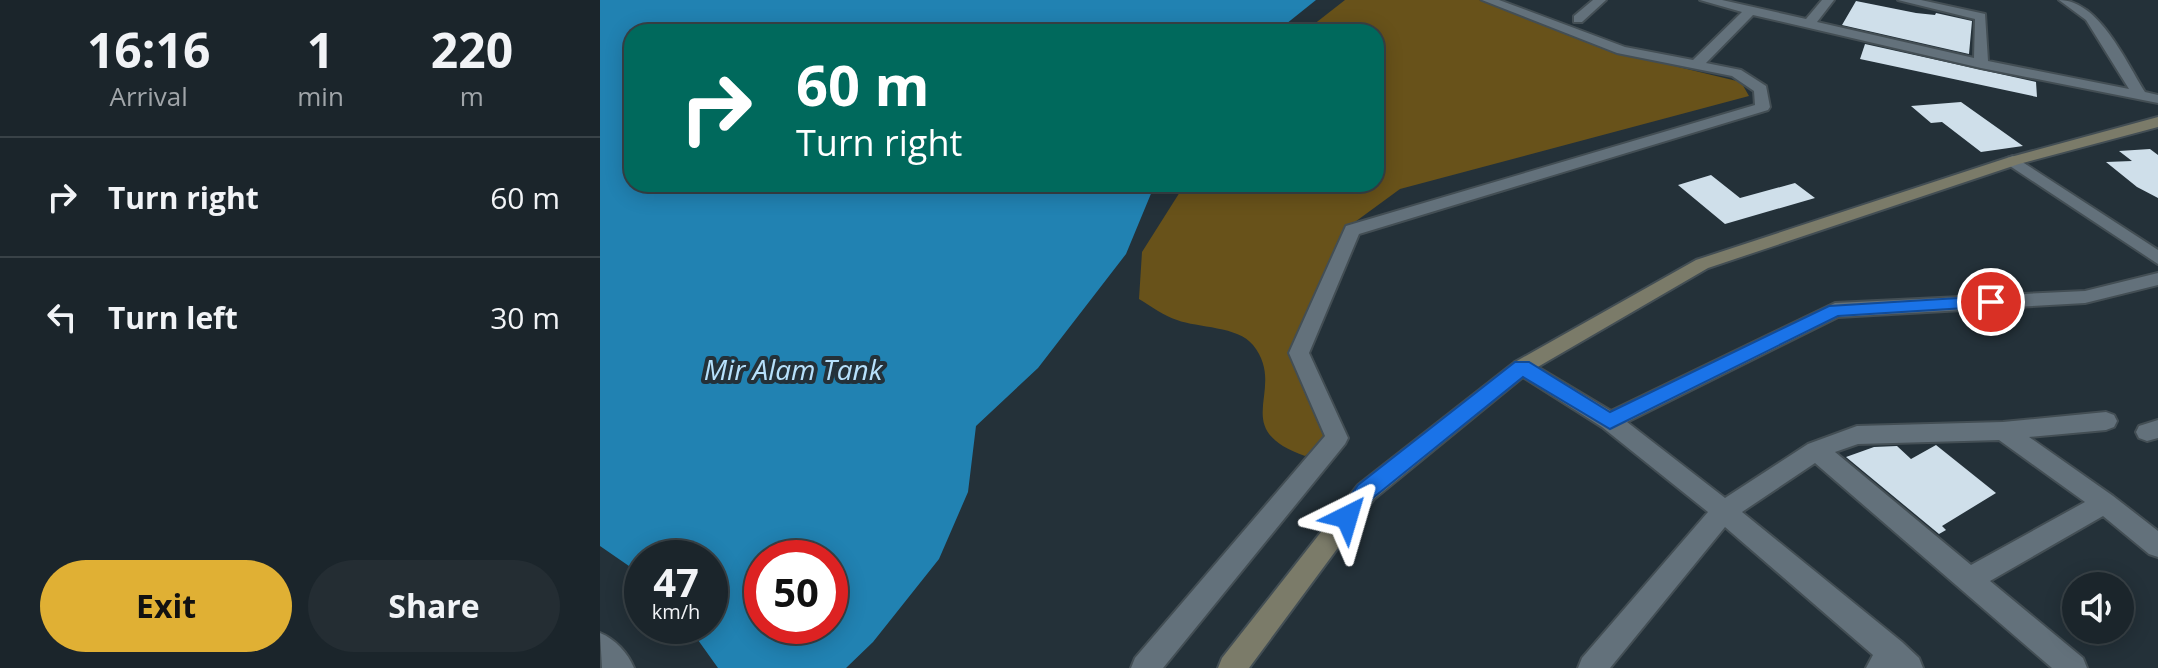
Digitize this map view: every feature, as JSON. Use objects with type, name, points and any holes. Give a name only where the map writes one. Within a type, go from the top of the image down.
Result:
[{"type":"main road","points":[[1232,668],[1366,492],[1522,367],[1702,264],[2013,161],[2154,126]]},
{"type":"street","points":[[1145,668],[1337,438],[1299,353],[1352,230],[1763,107],[1761,89],[1736,73],[1622,50],[1488,0]]},
{"type":"street","points":[[1578,19],[1600,0]]},
{"type":"street","points":[[1809,24],[1828,0]]},
{"type":"street","points":[[1904,0],[1981,17],[1981,64]]},
{"type":"street","points":[[2047,0],[2065,2],[2091,18],[2140,95]]},
{"type":"street","points":[[1716,1],[1981,64],[2158,99]]},
{"type":"street","points":[[1696,65],[1750,11]]},
{"type":"street","points":[[2013,161],[2158,258]]},
{"type":"street","points":[[1610,421],[1835,310],[2085,297],[2158,279]]},
{"type":"street","points":[[1522,367],[1610,421],[1724,511],[1893,662]]},
{"type":"street","points":[[1592,668],[1724,511],[1816,450],[1857,435],[2003,431],[2106,421]]},
{"type":"street","points":[[2003,431],[2105,503],[2158,546]]},
{"type":"street","points":[[1816,450],[2073,668]]},
{"type":"street","points":[[1967,581],[2105,503]]},
{"type":"street","points":[[600,646],[620,668]]},
{"type":"shaded area","points":[[1345,0],[1479,0],[1612,51],[1741,82],[1749,96],[1400,189],[1344,230],[1292,352],[1331,437],[1305,456],[1282,445],[1269,433],[1263,420],[1265,377],[1262,362],[1253,345],[1238,334],[1172,318],[1139,299],[1142,252],[1180,192],[1384,192],[1384,24],[1314,24]]},
{"type":"water","name":"Mir Alam Tank","points":[[600,0],[1316,0],[1286,24],[624,24],[624,192],[1152,192],[1126,254],[1038,368],[976,426],[968,492],[939,559],[873,642],[846,668],[718,668],[701,644],[728,644],[728,540],[624,540],[624,563],[600,546]]},
{"type":"building","points":[[1856,1],[1972,21],[1969,54],[1842,25]]},
{"type":"building","points":[[1865,44],[2036,82],[2037,97],[1860,59]]},
{"type":"building","points":[[1961,102],[2023,146],[1981,152],[1942,122],[1931,123],[1911,106]]},
{"type":"building","points":[[2150,149],[2158,155],[2158,198],[2137,187],[2106,162],[2132,161],[2119,151]]},
{"type":"building","points":[[1711,175],[1740,198],[1795,183],[1815,198],[1725,224],[1678,185]]},
{"type":"building","points":[[1936,445],[1996,493],[1942,526],[1946,530],[1939,534],[1846,457],[1874,447],[1897,446],[1911,459]]},
{"type":"route","points":[[1347,517],[1366,492],[1522,367],[1610,421],[1835,310],[1991,302]]}]
